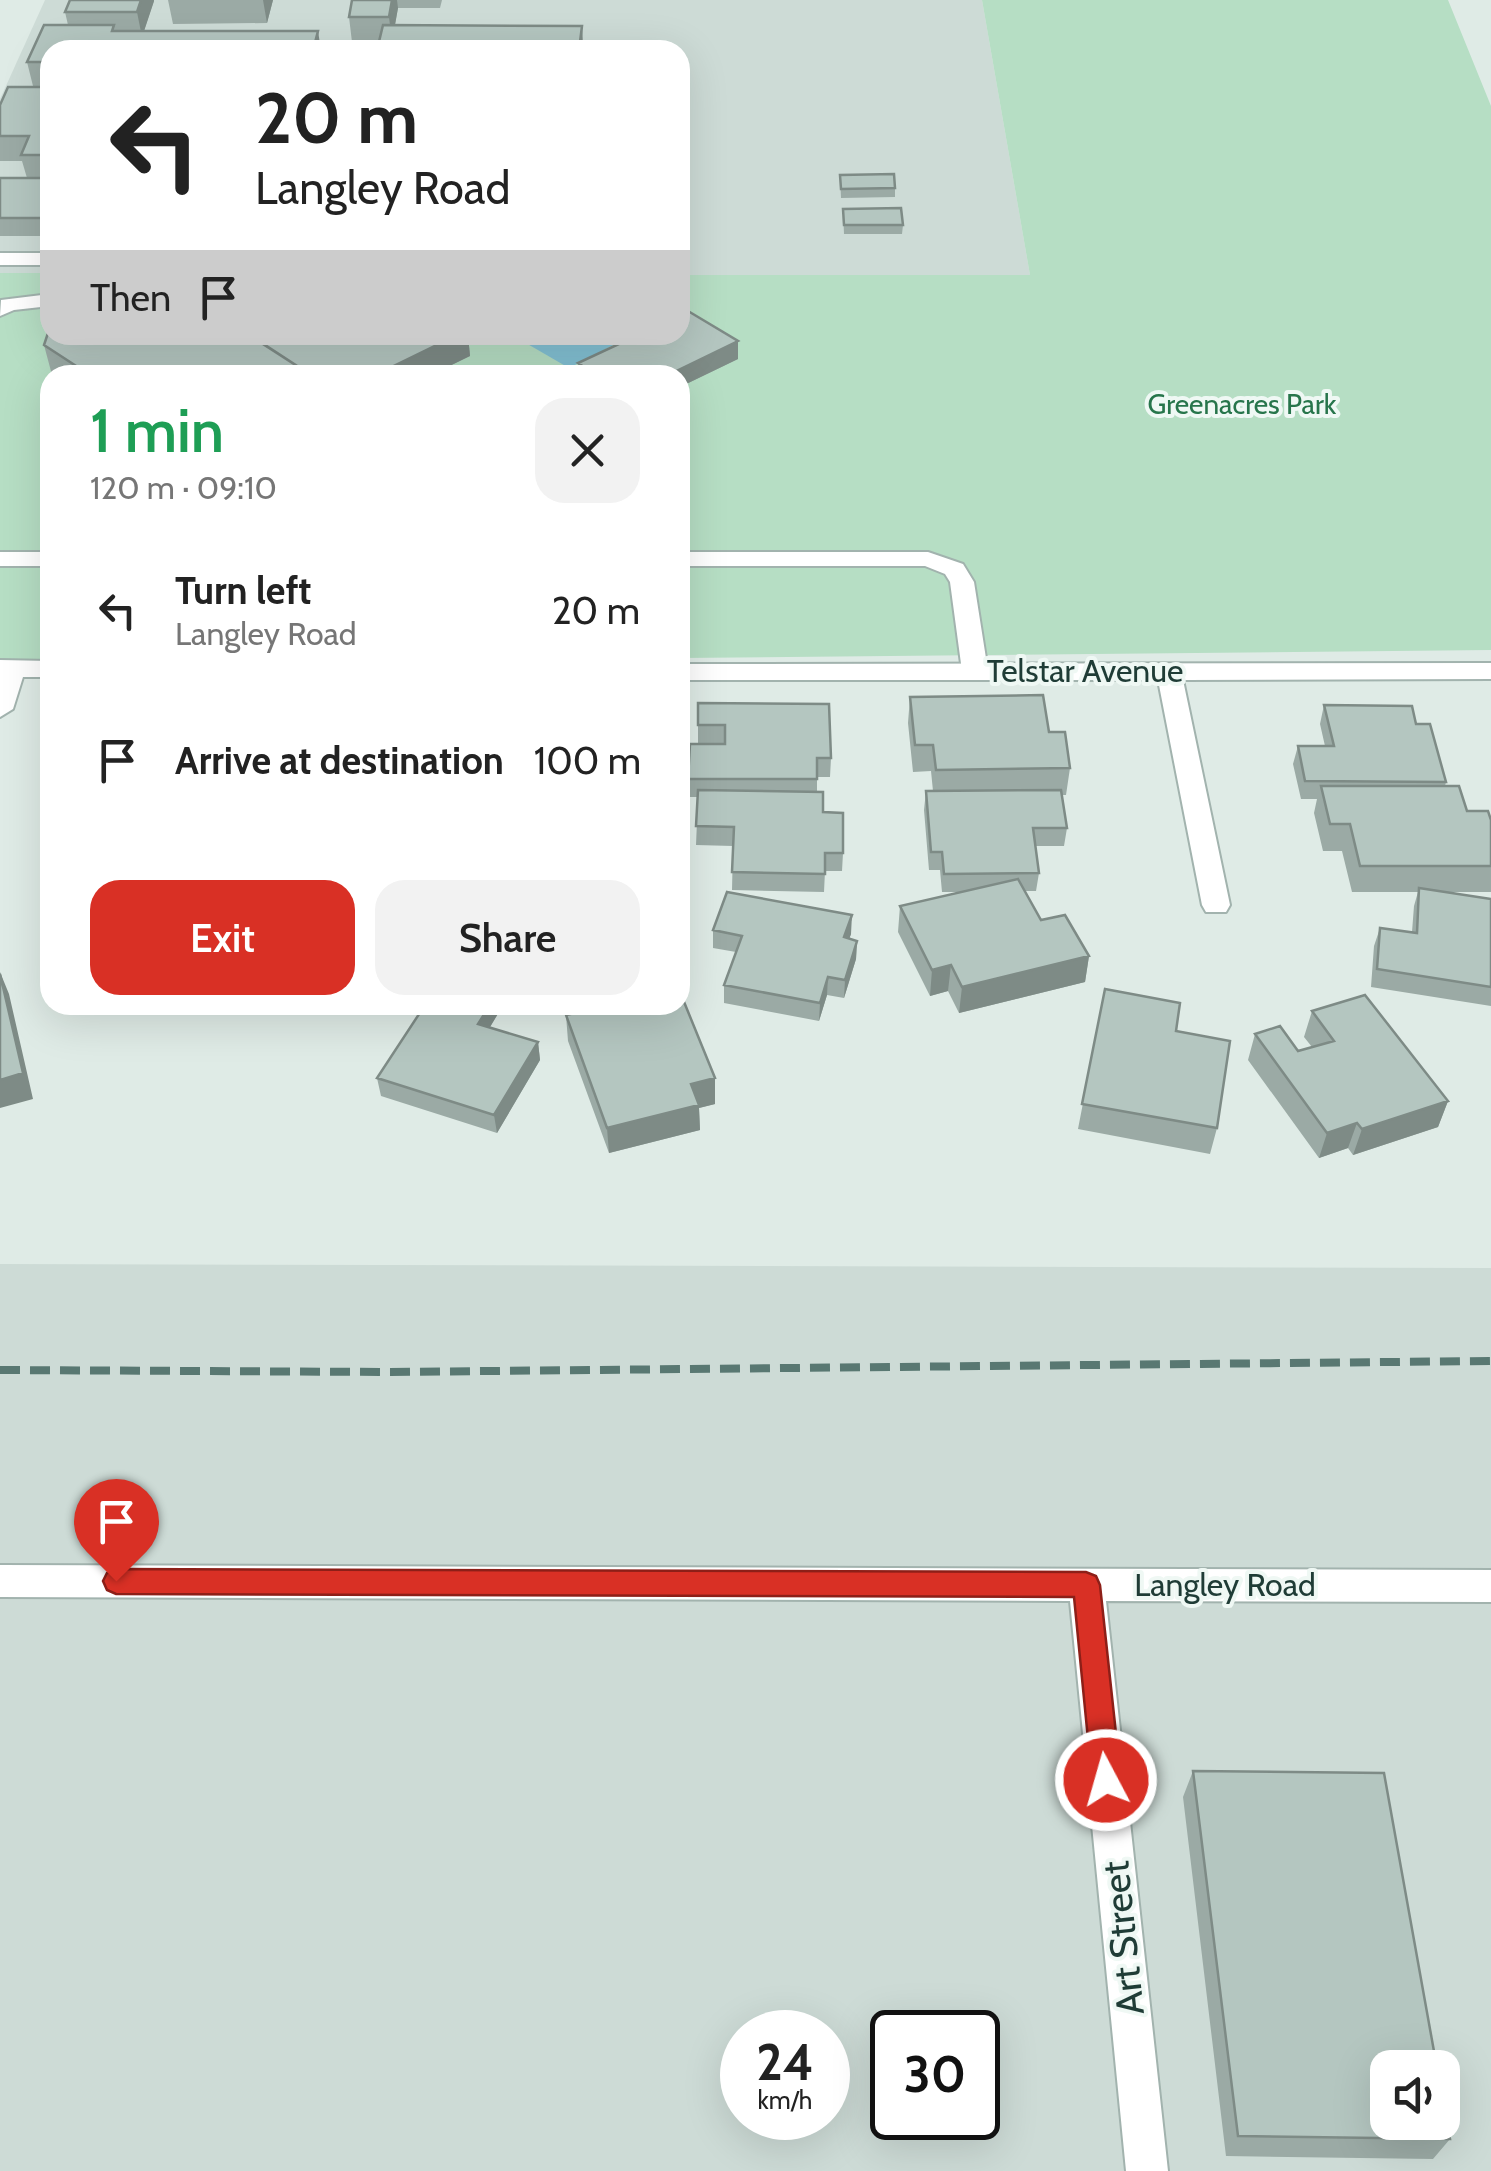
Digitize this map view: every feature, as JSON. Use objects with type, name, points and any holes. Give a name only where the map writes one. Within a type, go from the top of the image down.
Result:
[{"type":"street","points":[[0,259],[40,259]]},
{"type":"street","points":[[0,310],[8,304],[40,301]]},
{"type":"street","points":[[0,559],[40,559]]},
{"type":"street","points":[[690,559],[928,559],[954,569],[962,582],[975,671]]},
{"type":"street","points":[[0,709],[7,668],[40,668]]},
{"type":"street","name":"Telstar Avenue","points":[[690,672],[1491,670]]},
{"type":"street","points":[[1169,671],[1216,905]]},
{"type":"street","name":"Langley Road","points":[[0,1581],[1491,1586]]},
{"type":"street","name":"Art Street","points":[[1086,1585],[1147,2171]]},
{"type":"shaded area","points":[[45,0],[982,0],[1030,275],[690,275],[690,40],[40,40],[40,273],[0,273],[0,99]]},
{"type":"shaded area","points":[[0,1264],[1491,1268],[1491,2171],[0,2171]]},
{"type":"green space","name":"Greenacres Park","points":[[982,0],[1448,0],[1491,106],[1491,650],[690,658],[690,365],[40,365],[40,665],[0,665],[0,273],[40,273],[40,345],[690,345],[690,275],[1030,275]]},
{"type":"water","points":[[529,345],[613,345],[575,365],[564,365]]},
{"type":"building","points":[[70,0],[141,0],[137,12],[65,12]]},
{"type":"building","points":[[352,0],[392,0],[389,17],[349,17]]},
{"type":"building","points":[[44,25],[114,25],[112,31],[318,31],[316,40],[40,40],[40,62],[27,62]]},
{"type":"building","points":[[383,25],[582,26],[580,40],[379,40]]},
{"type":"building","points":[[8,87],[40,87],[40,155],[21,155],[29,136],[0,136],[0,105]]},
{"type":"building","points":[[894,174],[895,188],[841,189],[840,175]]},
{"type":"building","points":[[0,178],[40,178],[40,218],[0,218]]},
{"type":"building","points":[[901,208],[903,225],[844,225],[843,209]]},
{"type":"building","points":[[690,312],[738,341],[689,365],[578,363],[617,345],[690,345]]},
{"type":"building","points":[[44,345],[265,345],[296,365],[75,365]]},
{"type":"building","points":[[264,345],[436,345],[396,365],[296,365]]},
{"type":"building","points":[[1043,695],[1049,732],[1065,732],[1070,768],[936,770],[933,745],[915,745],[910,697]]},
{"type":"building","points":[[698,703],[829,704],[831,758],[817,758],[817,779],[690,779],[690,744],[725,744],[725,725],[698,725]]},
{"type":"building","points":[[1324,705],[1412,706],[1416,724],[1430,724],[1446,782],[1305,781],[1298,746],[1334,746]]},
{"type":"building","points":[[1321,786],[1459,786],[1467,811],[1488,811],[1491,866],[1360,866],[1350,824],[1330,824]]},
{"type":"building","points":[[698,790],[823,792],[823,812],[843,813],[843,853],[825,853],[825,874],[732,872],[734,827],[696,826]]},
{"type":"building","points":[[1061,790],[1067,828],[1033,828],[1039,873],[944,874],[942,852],[931,852],[926,791]]},
{"type":"building","points":[[1018,879],[1041,920],[1065,915],[1089,956],[962,987],[951,965],[932,970],[900,906]]},
{"type":"building","points":[[1419,888],[1491,899],[1491,987],[1377,969],[1380,928],[1417,933]]},
{"type":"building","points":[[727,892],[852,915],[844,937],[857,941],[845,980],[828,977],[820,1003],[724,985],[742,936],[713,930]]},
{"type":"building","points":[[0,974],[23,1073],[0,1080]]},
{"type":"building","points":[[1105,989],[1180,1003],[1176,1031],[1230,1041],[1217,1128],[1082,1104]]},
{"type":"building","points":[[1365,995],[1448,1101],[1362,1129],[1357,1123],[1327,1133],[1255,1034],[1280,1026],[1298,1051],[1334,1041],[1312,1011]]},
{"type":"building","points":[[418,1015],[484,1015],[478,1024],[538,1042],[494,1115],[377,1078]]},
{"type":"building","points":[[566,1015],[689,1015],[715,1078],[691,1084],[699,1105],[607,1128]]},
{"type":"building","points":[[1193,1771],[1384,1773],[1434,2050],[1370,2050],[1370,2138],[1238,2136]]},
{"type":"railway","points":[[0,1370],[390,1372],[1491,1361]]},
{"type":"route","points":[[116,1581],[1086,1585],[1106,1780]]}]
